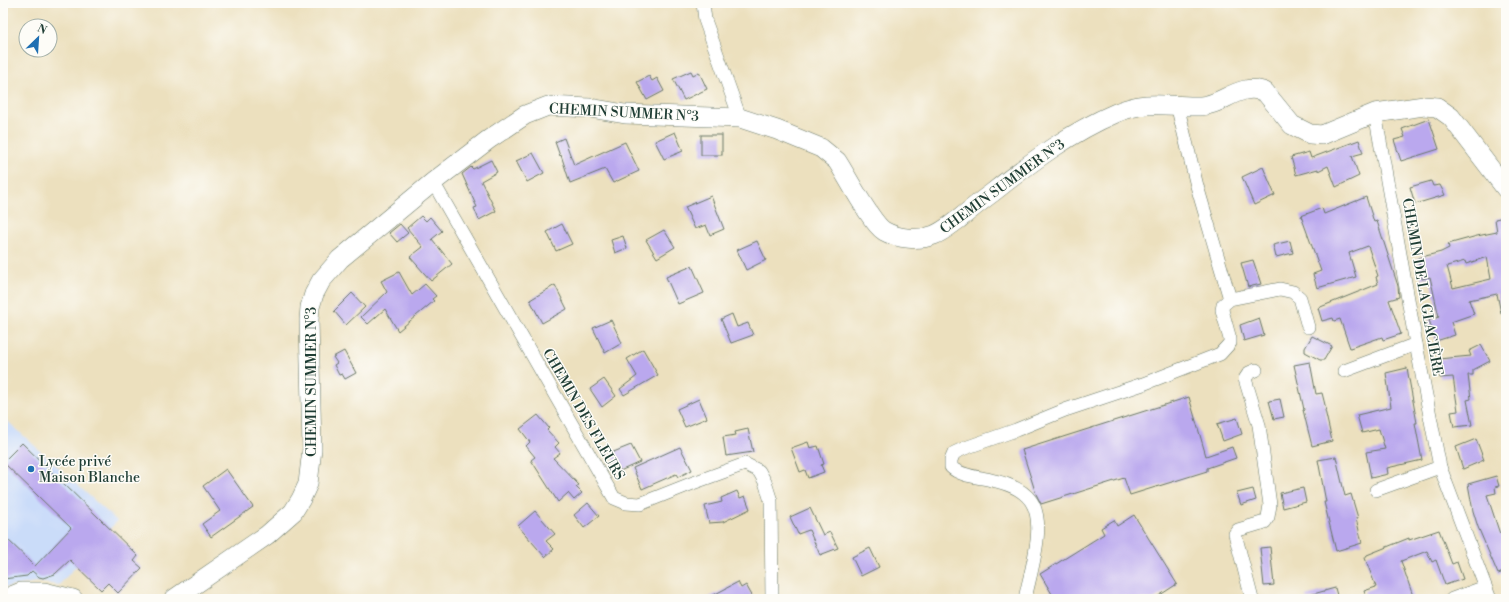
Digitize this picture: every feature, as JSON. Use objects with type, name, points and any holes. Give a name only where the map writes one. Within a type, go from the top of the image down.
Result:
[{"type":"street","points":[[703,3],[705,20],[740,118]]},
{"type":"street","name":"CHEMIN SUMMER N°3","points":[[174,599],[267,535],[293,512],[308,484],[312,449],[309,320],[310,307],[314,294],[321,281],[340,259],[432,182],[488,140],[525,115],[548,106],[590,108],[625,114],[740,118],[777,130],[826,152],[837,161],[874,221],[883,230],[908,238],[923,239],[947,229],[1027,166],[1068,137],[1116,113],[1140,105],[1155,104],[1201,106],[1244,90],[1259,90],[1265,92],[1292,125],[1310,134],[1322,135],[1375,113],[1424,106],[1437,107],[1451,117],[1506,189]]},
{"type":"street","points":[[1177,105],[1197,186],[1230,299]]},
{"type":"street","name":"CHEMIN DE LA GLACIÈRE","points":[[1375,113],[1416,344],[1440,467],[1488,593]]},
{"type":"street","name":"CHEMIN DES FLEURS","points":[[432,182],[614,498],[626,503],[640,504],[745,464],[759,471],[765,482],[771,501],[772,599]]},
{"type":"street","points":[[1025,599],[1036,546],[1038,524],[1037,513],[1031,500],[1022,492],[1008,484],[964,474],[954,470],[951,467],[951,460],[954,453],[1065,410],[1143,384],[1220,354],[1230,344],[1222,310],[1223,305],[1230,299],[1280,289],[1293,292],[1300,298],[1308,327]]},
{"type":"street","points":[[1344,371],[1416,344]]},
{"type":"street","points":[[1252,599],[1235,534],[1238,530],[1265,522],[1268,517],[1270,505],[1259,424],[1245,380],[1249,373],[1256,370]]},
{"type":"street","points":[[1376,490],[1440,467]]},
{"type":"street","points":[[4,599],[21,592],[44,592],[73,599]]},
{"type":"street","points":[[1452,599],[1488,593]]},
{"type":"shaded area","name":"Lycée privé Maison Blanche","points":[[3,417],[117,521],[59,585],[36,582],[3,588]]},
{"type":"building","points":[[691,71],[693,75],[699,72],[707,89],[684,100],[673,79]]},
{"type":"building","points":[[649,76],[652,81],[657,78],[664,91],[647,100],[637,82]]},
{"type":"building","points":[[1429,119],[1439,149],[1401,161],[1394,140],[1405,137],[1402,129]]},
{"type":"building","points":[[675,132],[683,151],[664,159],[655,141]]},
{"type":"building","points":[[701,135],[722,135],[722,155],[701,155]]},
{"type":"building","points":[[564,138],[574,165],[625,142],[639,171],[613,183],[605,169],[570,183],[555,142]]},
{"type":"building","points":[[1359,140],[1363,153],[1352,156],[1359,176],[1336,187],[1328,166],[1318,171],[1318,169],[1296,175],[1291,157],[1309,152],[1311,158]]},
{"type":"building","points":[[533,153],[544,173],[527,182],[516,161]]},
{"type":"building","points":[[491,160],[497,172],[481,181],[496,211],[479,220],[474,208],[477,207],[462,174],[471,167],[473,169]]},
{"type":"building","points":[[1263,167],[1275,195],[1254,205],[1242,177]]},
{"type":"building","points":[[1431,181],[1433,186],[1440,185],[1445,195],[1415,204],[1410,187]]},
{"type":"building","points":[[711,196],[724,229],[710,235],[706,225],[695,229],[685,207]]},
{"type":"building","points":[[1366,197],[1374,222],[1377,221],[1398,286],[1399,297],[1389,300],[1401,334],[1383,340],[1382,337],[1350,348],[1340,319],[1334,321],[1333,318],[1322,321],[1318,308],[1378,284],[1376,277],[1378,276],[1368,246],[1349,253],[1356,277],[1317,288],[1313,274],[1321,271],[1301,216],[1322,208],[1324,214]]},
{"type":"building","points":[[421,216],[426,221],[430,217],[442,231],[432,239],[452,264],[431,281],[410,257],[423,247],[407,228]]},
{"type":"building","points":[[1504,217],[1506,225],[1506,313],[1501,313],[1497,294],[1469,300],[1474,314],[1451,322],[1455,335],[1436,341],[1429,320],[1439,317],[1430,277],[1422,279],[1418,258],[1441,252],[1449,248],[1448,244],[1497,232],[1495,219]],"holes":[[[1487,257],[1491,279],[1453,288],[1447,266],[1465,261],[1466,264]]]},
{"type":"building","points":[[400,224],[408,233],[397,242],[389,233]]},
{"type":"building","points":[[562,224],[572,244],[556,251],[547,232]]},
{"type":"building","points":[[664,230],[675,247],[657,258],[646,240]]},
{"type":"building","points":[[623,236],[627,248],[615,253],[611,240]]},
{"type":"building","points":[[757,241],[766,260],[746,270],[737,250]]},
{"type":"building","points":[[1290,241],[1293,253],[1276,257],[1273,245]]},
{"type":"building","points":[[1253,260],[1261,284],[1248,287],[1241,263]]},
{"type":"building","points":[[692,266],[704,293],[678,304],[666,277]]},
{"type":"building","points":[[399,272],[412,295],[425,284],[436,296],[432,299],[434,301],[398,331],[385,309],[368,324],[361,317],[387,292],[381,281]]},
{"type":"building","points":[[555,285],[567,309],[542,323],[530,300]]},
{"type":"building","points":[[352,293],[365,307],[346,325],[334,311]]},
{"type":"building","points":[[732,314],[737,327],[748,323],[753,335],[731,343],[721,319]]},
{"type":"building","points":[[1259,318],[1264,335],[1244,341],[1240,325]]},
{"type":"building","points":[[611,320],[622,343],[605,353],[593,328]]},
{"type":"building","points":[[1312,336],[1332,346],[1324,360],[1320,360],[1305,352],[1305,348]]},
{"type":"building","points":[[1481,345],[1490,361],[1473,370],[1473,375],[1468,375],[1471,399],[1467,400],[1472,425],[1454,427],[1451,412],[1458,411],[1453,377],[1440,378],[1438,359],[1471,356],[1469,351]]},
{"type":"building","points":[[643,349],[658,375],[624,395],[620,389],[637,376],[627,359]]},
{"type":"building","points":[[344,351],[356,373],[345,379],[342,374],[339,375],[334,365],[337,363],[333,357]]},
{"type":"building","points":[[1310,362],[1316,394],[1322,393],[1332,441],[1312,446],[1294,365]]},
{"type":"building","points":[[1407,368],[1422,460],[1387,468],[1388,474],[1371,478],[1366,452],[1385,449],[1379,429],[1362,433],[1357,415],[1391,407],[1386,373]]},
{"type":"building","points":[[604,379],[616,396],[602,407],[590,389]]},
{"type":"building","points":[[1189,397],[1206,456],[1232,447],[1236,458],[1207,468],[1207,471],[1130,495],[1124,478],[1041,504],[1036,494],[1022,450]]},
{"type":"building","points":[[699,399],[707,418],[685,427],[677,409]]},
{"type":"building","points":[[1280,399],[1284,417],[1274,419],[1269,401]]},
{"type":"building","points":[[538,415],[549,428],[547,430],[559,443],[555,447],[560,453],[553,458],[579,485],[576,487],[582,493],[574,500],[568,493],[558,502],[531,460],[535,457],[526,446],[530,442],[520,429]]},
{"type":"building","points":[[1237,418],[1242,434],[1223,441],[1217,424]]},
{"type":"building","points":[[748,429],[753,452],[726,456],[723,437],[736,435],[735,432]]},
{"type":"building","points":[[1476,439],[1484,460],[1463,469],[1456,447]]},
{"type":"building","points":[[808,442],[810,448],[818,446],[824,464],[821,465],[824,472],[808,478],[805,470],[800,472],[791,448]]},
{"type":"building","points":[[22,443],[138,556],[134,561],[142,568],[118,593],[108,583],[101,590],[70,560],[55,574],[43,578],[39,577],[32,571],[27,576],[3,579],[3,535],[35,566],[71,528],[3,462]]},
{"type":"building","points":[[631,445],[640,462],[620,471],[611,453]]},
{"type":"building","points":[[680,447],[692,470],[678,477],[676,474],[642,489],[633,468]]},
{"type":"building","points":[[1336,457],[1345,496],[1351,494],[1358,518],[1356,518],[1362,543],[1336,551],[1324,502],[1326,502],[1318,460]]},
{"type":"building","points":[[226,469],[253,507],[211,537],[202,524],[220,511],[203,486]]},
{"type":"building","points":[[1496,476],[1499,486],[1495,487],[1496,493],[1487,495],[1500,534],[1506,531],[1506,571],[1498,574],[1478,527],[1473,511],[1468,484]]},
{"type":"building","points":[[1303,488],[1306,502],[1283,508],[1280,493]]},
{"type":"building","points":[[1253,489],[1256,500],[1241,505],[1237,493]]},
{"type":"building","points":[[737,491],[740,498],[745,496],[750,509],[723,522],[709,523],[705,506],[722,502],[721,498]]},
{"type":"building","points":[[588,503],[599,516],[584,528],[574,515]]},
{"type":"building","points":[[810,508],[823,535],[830,532],[838,548],[820,555],[809,530],[798,534],[790,517]]},
{"type":"building","points":[[535,511],[555,534],[546,541],[554,549],[545,557],[518,526]]},
{"type":"building","points":[[1134,515],[1177,584],[1154,599],[1055,599],[1040,574],[1104,534],[1101,528],[1114,520],[1117,526]]},
{"type":"building","points":[[1439,530],[1452,564],[1457,562],[1463,579],[1445,585],[1436,560],[1432,562],[1427,551],[1401,561],[1414,599],[1367,599],[1364,591],[1376,587],[1365,558],[1367,555],[1409,538],[1409,540]]},
{"type":"building","points":[[1270,547],[1274,585],[1264,586],[1260,548]]},
{"type":"building","points":[[870,548],[879,567],[861,576],[852,557]]},
{"type":"building","points":[[738,582],[741,588],[746,585],[754,599],[706,599]]},
{"type":"building","points":[[1335,588],[1338,599],[1306,599],[1306,596]]},
{"type":"place","name":"Lycée privé Maison Blanche","points":[[31,469]]}]
